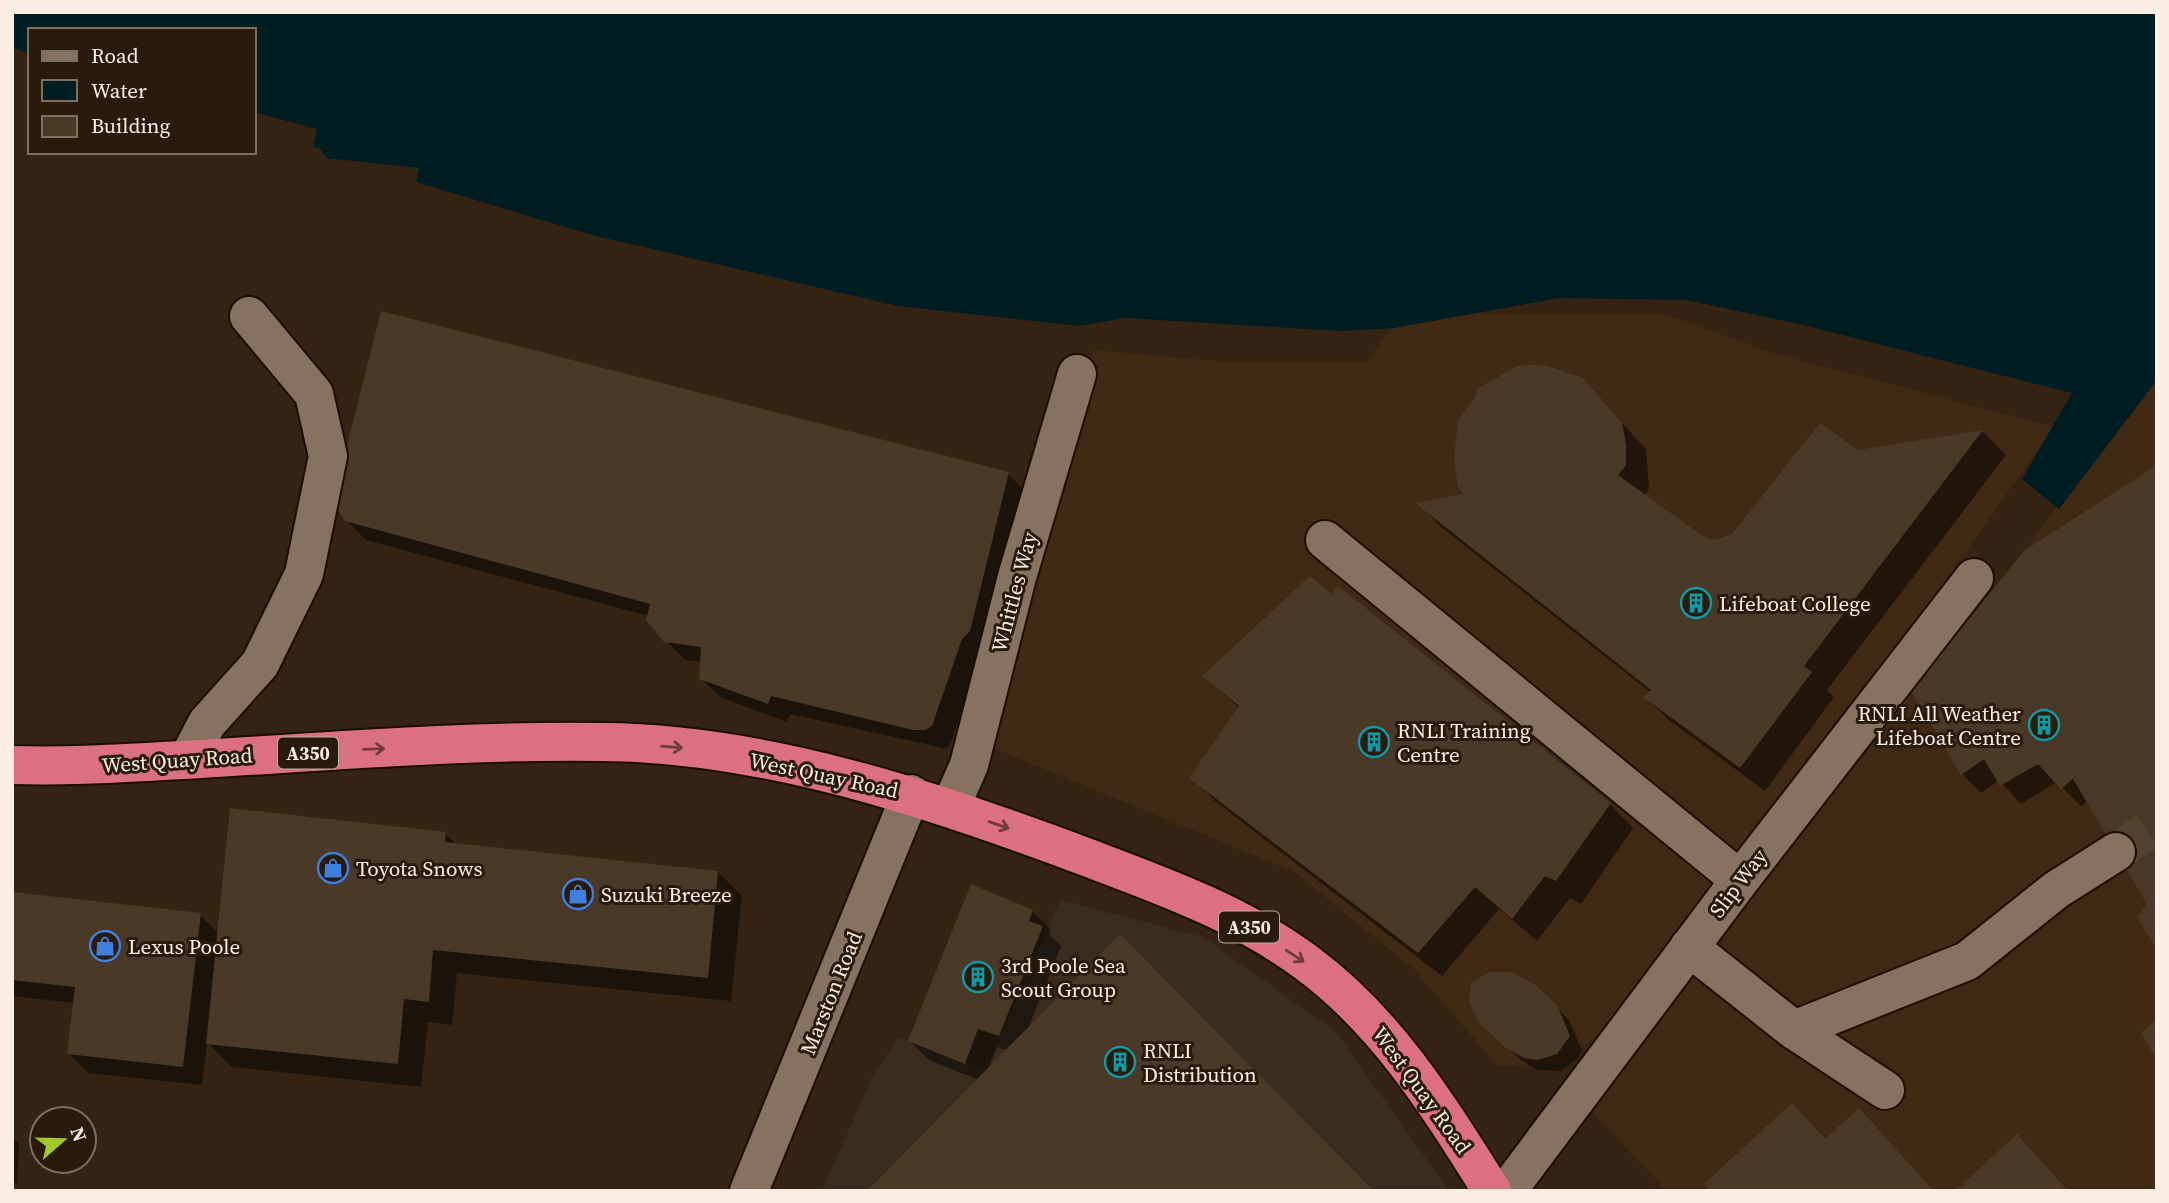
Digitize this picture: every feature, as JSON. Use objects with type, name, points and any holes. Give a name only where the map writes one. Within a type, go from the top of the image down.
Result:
[{"type":"highway","name":"West Quay Road","points":[[12,765],[102,766],[188,759],[604,741],[682,747],[770,762],[911,794],[1194,899],[1253,928],[1306,963],[1378,1027],[1436,1103],[1492,1191]]},
{"type":"street","points":[[188,759],[207,723],[260,664],[304,575],[328,456],[314,394],[249,316]]},
{"type":"street","name":"Whittles Way","points":[[950,808],[969,765],[1017,577],[1077,374]]},
{"type":"street","points":[[1325,540],[1740,880]]},
{"type":"street","name":"Slip Way","points":[[1507,1191],[1689,947],[1973,578]]},
{"type":"street","name":"Marston Road","points":[[749,1191],[911,794]]},
{"type":"street","points":[[1794,1030],[1967,961],[2056,890],[2116,852]]},
{"type":"street","points":[[1689,947],[1794,1030],[1885,1090]]},
{"type":"shaded area","points":[[1404,314],[1665,314],[1773,353],[2054,427],[1838,732],[1639,999],[1565,1063],[1498,1066],[1413,968],[1293,871],[988,746],[1094,350],[1217,361],[1367,361]]},
{"type":"shaded area","points":[[2157,373],[2157,1191],[1667,1191],[1578,1097],[2003,579]]},
{"type":"shaded area","points":[[1060,900],[1203,937],[1336,1032],[1449,1191],[822,1191],[873,1075],[899,1037],[985,1070]]},
{"type":"water","points":[[12,12],[2157,12],[2157,380],[2059,509],[2022,479],[2072,393],[1799,324],[1686,300],[1559,298],[1394,328],[1341,331],[1125,318],[1079,326],[898,306],[592,235],[416,182],[419,168],[326,158],[320,148],[313,147],[317,129],[256,113],[256,28],[28,28],[28,52],[12,48]]},
{"type":"building","points":[[381,311],[1009,472],[970,631],[962,639],[932,726],[925,730],[913,730],[771,696],[768,704],[699,679],[701,647],[664,642],[646,620],[650,604],[345,521],[333,502]]},
{"type":"building","name":"Lifeboat College","points":[[1517,366],[1548,366],[1583,378],[1622,423],[1626,465],[1618,475],[1704,537],[1715,540],[1732,534],[1820,423],[1858,450],[1983,430],[1804,666],[1812,672],[1740,768],[1643,697],[1651,690],[1415,503],[1463,494],[1458,486],[1454,459],[1458,420],[1475,398],[1477,389]]},
{"type":"building","name":"RNLI All Weather Lifeboat Centre","points":[[2157,465],[2157,950],[2137,917],[2147,904],[2073,779],[2061,789],[2038,764],[2000,786],[1984,759],[1961,775],[1911,691],[2024,551]]},
{"type":"building","name":"RNLI Training Centre","points":[[1310,576],[1332,594],[1338,586],[1611,803],[1556,881],[1545,876],[1512,919],[1475,887],[1418,953],[1189,778],[1239,706],[1202,676]]},
{"type":"building","points":[[230,808],[446,832],[445,842],[718,871],[708,978],[433,950],[429,1002],[404,999],[398,1064],[206,1044]]},
{"type":"building","name":"3rd Poole Sea Scout Group","points":[[971,884],[1033,910],[1029,921],[1043,926],[999,1036],[978,1029],[965,1064],[908,1041]]},
{"type":"building","name":"Lexus Poole","points":[[12,892],[201,913],[183,1067],[67,1054],[75,987],[12,980]]},
{"type":"building","name":"RNLI Distribution","points":[[1120,934],[1374,1191],[867,1191]]},
{"type":"building","points":[[1489,972],[1511,972],[1536,985],[1557,1005],[1570,1036],[1557,1054],[1538,1060],[1524,1058],[1506,1048],[1479,1023],[1469,1002],[1471,983]]},
{"type":"building","points":[[2157,1019],[2157,1060],[2141,1033]]},
{"type":"building","points":[[1792,1103],[1825,1139],[1859,1108],[1934,1191],[1710,1191],[1704,1184]]},
{"type":"building","points":[[2017,1134],[2068,1191],[1955,1191]]},
{"type":"tunnel","points":[[2116,852],[2157,825]]},
{"type":"place","name":"Lifeboat College","points":[[1696,603]]},
{"type":"place","name":"RNLI All Weather Lifeboat Centre","points":[[2044,725]]},
{"type":"place","name":"RNLI Training Centre","points":[[1374,742]]},
{"type":"place","name":"Toyota Snows","points":[[333,868]]},
{"type":"place","name":"Suzuki Breeze","points":[[578,894]]},
{"type":"place","name":"Lexus Poole","points":[[105,946]]},
{"type":"place","name":"3rd Poole Sea Scout Group","points":[[978,977]]},
{"type":"place","name":"RNLI Distribution","points":[[1120,1062]]}]
